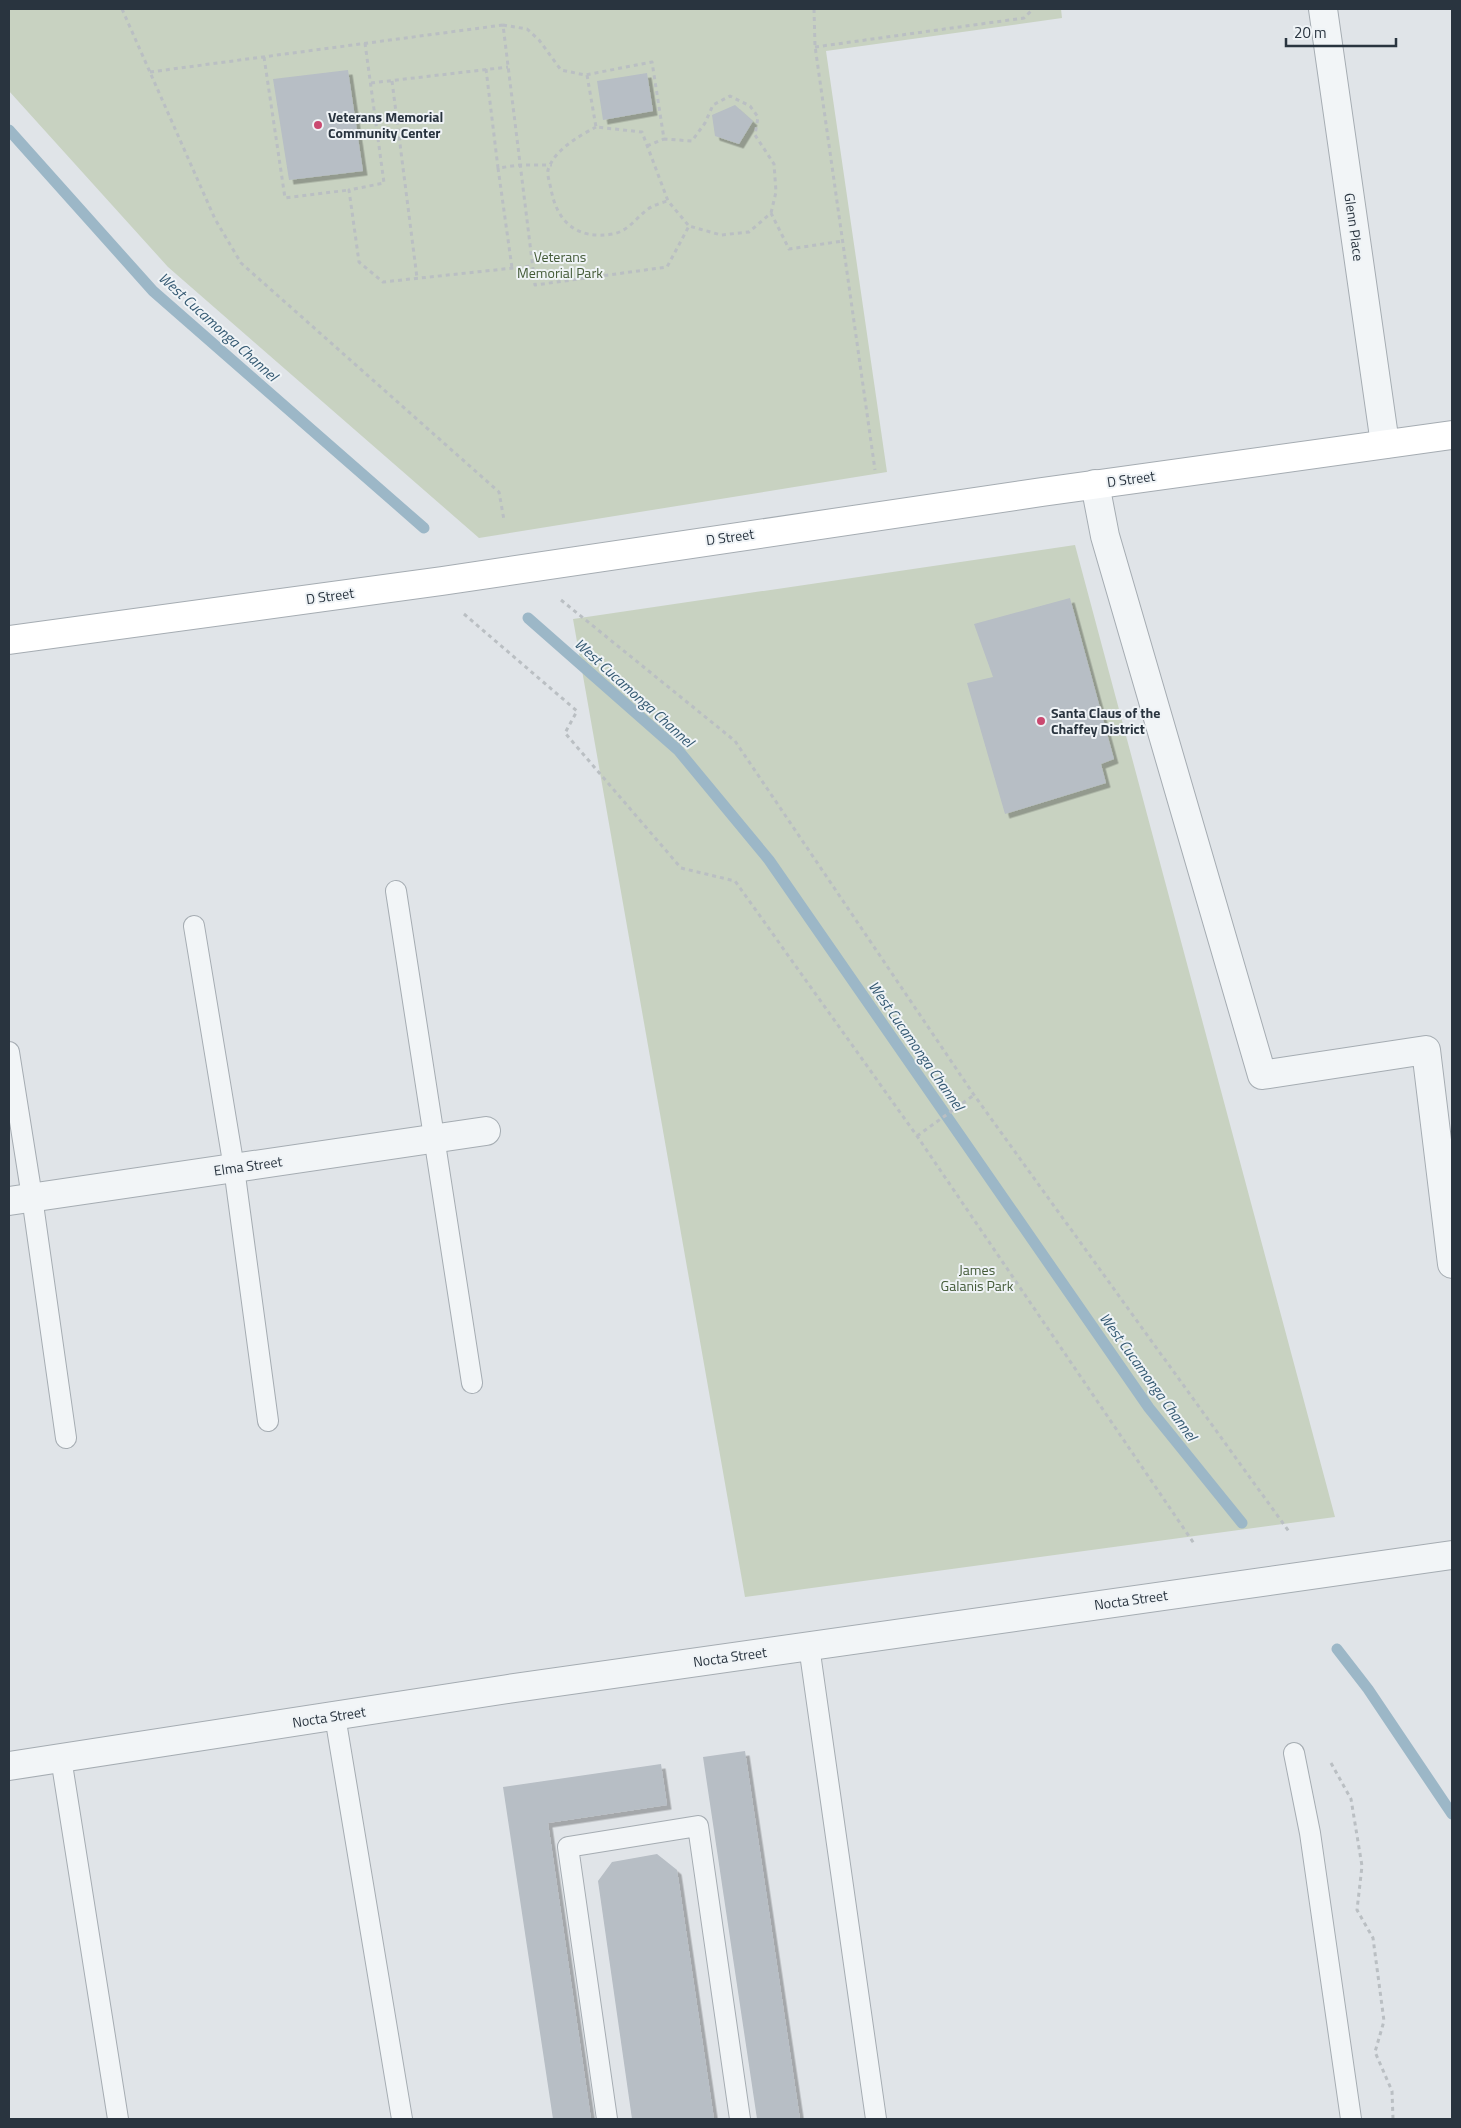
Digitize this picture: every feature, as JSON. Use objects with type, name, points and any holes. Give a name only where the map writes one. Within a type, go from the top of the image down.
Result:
[{"type":"street","name":"Glenn Place","points":[[1323,9],[1385,444]]},
{"type":"street","name":"D Street","points":[[9,640],[442,581],[1095,484],[1452,435]]},
{"type":"street","points":[[1095,484],[1105,536],[1262,1075],[1426,1050],[1452,1264]]},
{"type":"street","name":"Elma Street","points":[[20,1199],[486,1131]]},
{"type":"street","name":"Nocta Street","points":[[9,1761],[61,1758],[809,1646],[1452,1555]]},
{"type":"lane","points":[[396,891],[472,1383]]},
{"type":"lane","points":[[194,926],[234,1168],[268,1421]]},
{"type":"lane","points":[[9,1052],[20,1199],[66,1438]]},
{"type":"lane","points":[[809,1646],[876,2119]]},
{"type":"lane","points":[[335,1716],[402,2119]]},
{"type":"lane","points":[[1294,1753],[1310,1834],[1351,2119]]},
{"type":"lane","points":[[61,1758],[118,2119]]},
{"type":"lane","points":[[607,2119],[568,1847],[698,1826],[740,2119]]},
{"type":"path","points":[[122,9],[215,219],[241,263],[499,492],[504,520]]},
{"type":"path","points":[[814,9],[815,47],[875,470]]},
{"type":"path","points":[[815,47],[1024,18],[1034,9]]},
{"type":"path","points":[[150,72],[503,25],[527,29],[539,40],[561,70],[587,75],[652,62],[664,139]]},
{"type":"path","points":[[503,25],[535,285],[667,267],[689,226]]},
{"type":"path","points":[[264,57],[285,198],[350,190],[384,182],[366,43]]},
{"type":"path","points":[[371,83],[508,67]]},
{"type":"path","points":[[486,69],[512,268]]},
{"type":"path","points":[[587,75],[596,127]]},
{"type":"path","points":[[392,81],[417,278]]},
{"type":"path","points":[[647,146],[664,139],[692,141],[705,122],[713,105],[730,96],[750,106],[758,117],[755,135],[774,164],[776,192],[771,213],[749,232],[721,235],[689,226],[668,201],[647,146],[642,132],[596,127],[577,138],[556,156],[548,171],[554,205],[567,226],[587,234],[614,234],[635,222],[652,206],[668,201]]},
{"type":"path","points":[[498,168],[552,164]]},
{"type":"path","points":[[350,190],[359,262],[383,282],[532,266]]},
{"type":"path","points":[[771,213],[789,249],[843,241]]},
{"type":"path","points":[[561,600],[735,741],[974,1095],[1290,1533]]},
{"type":"path","points":[[464,614],[577,711],[566,733],[681,868],[735,881],[917,1136],[1195,1545]]},
{"type":"path","points":[[917,1136],[974,1095]]},
{"type":"path","points":[[1331,1763],[1351,1799],[1362,1866],[1356,1910],[1374,1938],[1384,2021],[1375,2052],[1392,2091],[1393,2119]]},
{"type":"green space","name":"Veterans Memorial Park","points":[[9,9],[1061,9],[1062,18],[826,51],[887,472],[479,538],[168,267],[9,91]]},
{"type":"green space","name":"James Galanis Park","points":[[1075,545],[1335,1517],[745,1597],[573,619]]},
{"type":"building","name":"Veterans Memorial Community Center","points":[[348,70],[363,171],[289,180],[273,79]]},
{"type":"building","points":[[647,73],[653,111],[603,120],[597,81]]},
{"type":"building","points":[[735,105],[753,121],[739,144],[715,136],[712,115]]},
{"type":"building","name":"Santa Claus of the Chaffey District","points":[[1070,598],[1114,759],[1101,764],[1106,783],[1005,814],[967,683],[993,677],[974,624]]},
{"type":"building","points":[[745,1751],[800,2119],[757,2119],[703,1757]]},
{"type":"building","points":[[661,1764],[667,1805],[548,1823],[591,2119],[553,2119],[503,1787]]},
{"type":"building","points":[[657,1854],[677,1870],[714,2119],[632,2119],[598,1881],[612,1862]]},
{"type":"waterway","name":"West Cucamonga Channel","points":[[9,130],[153,291],[424,528]]},
{"type":"waterway","name":"West Cucamonga Channel","points":[[528,618],[678,750],[769,860],[1149,1408],[1242,1523]]},
{"type":"waterway","name":"West Cucamonga Channel","points":[[1337,1649],[1368,1689],[1452,1814]]},
{"type":"place","name":"Veterans Memorial Community Center","points":[[318,125]]},
{"type":"place","name":"Santa Claus of the Chaffey District","points":[[1041,721]]}]
